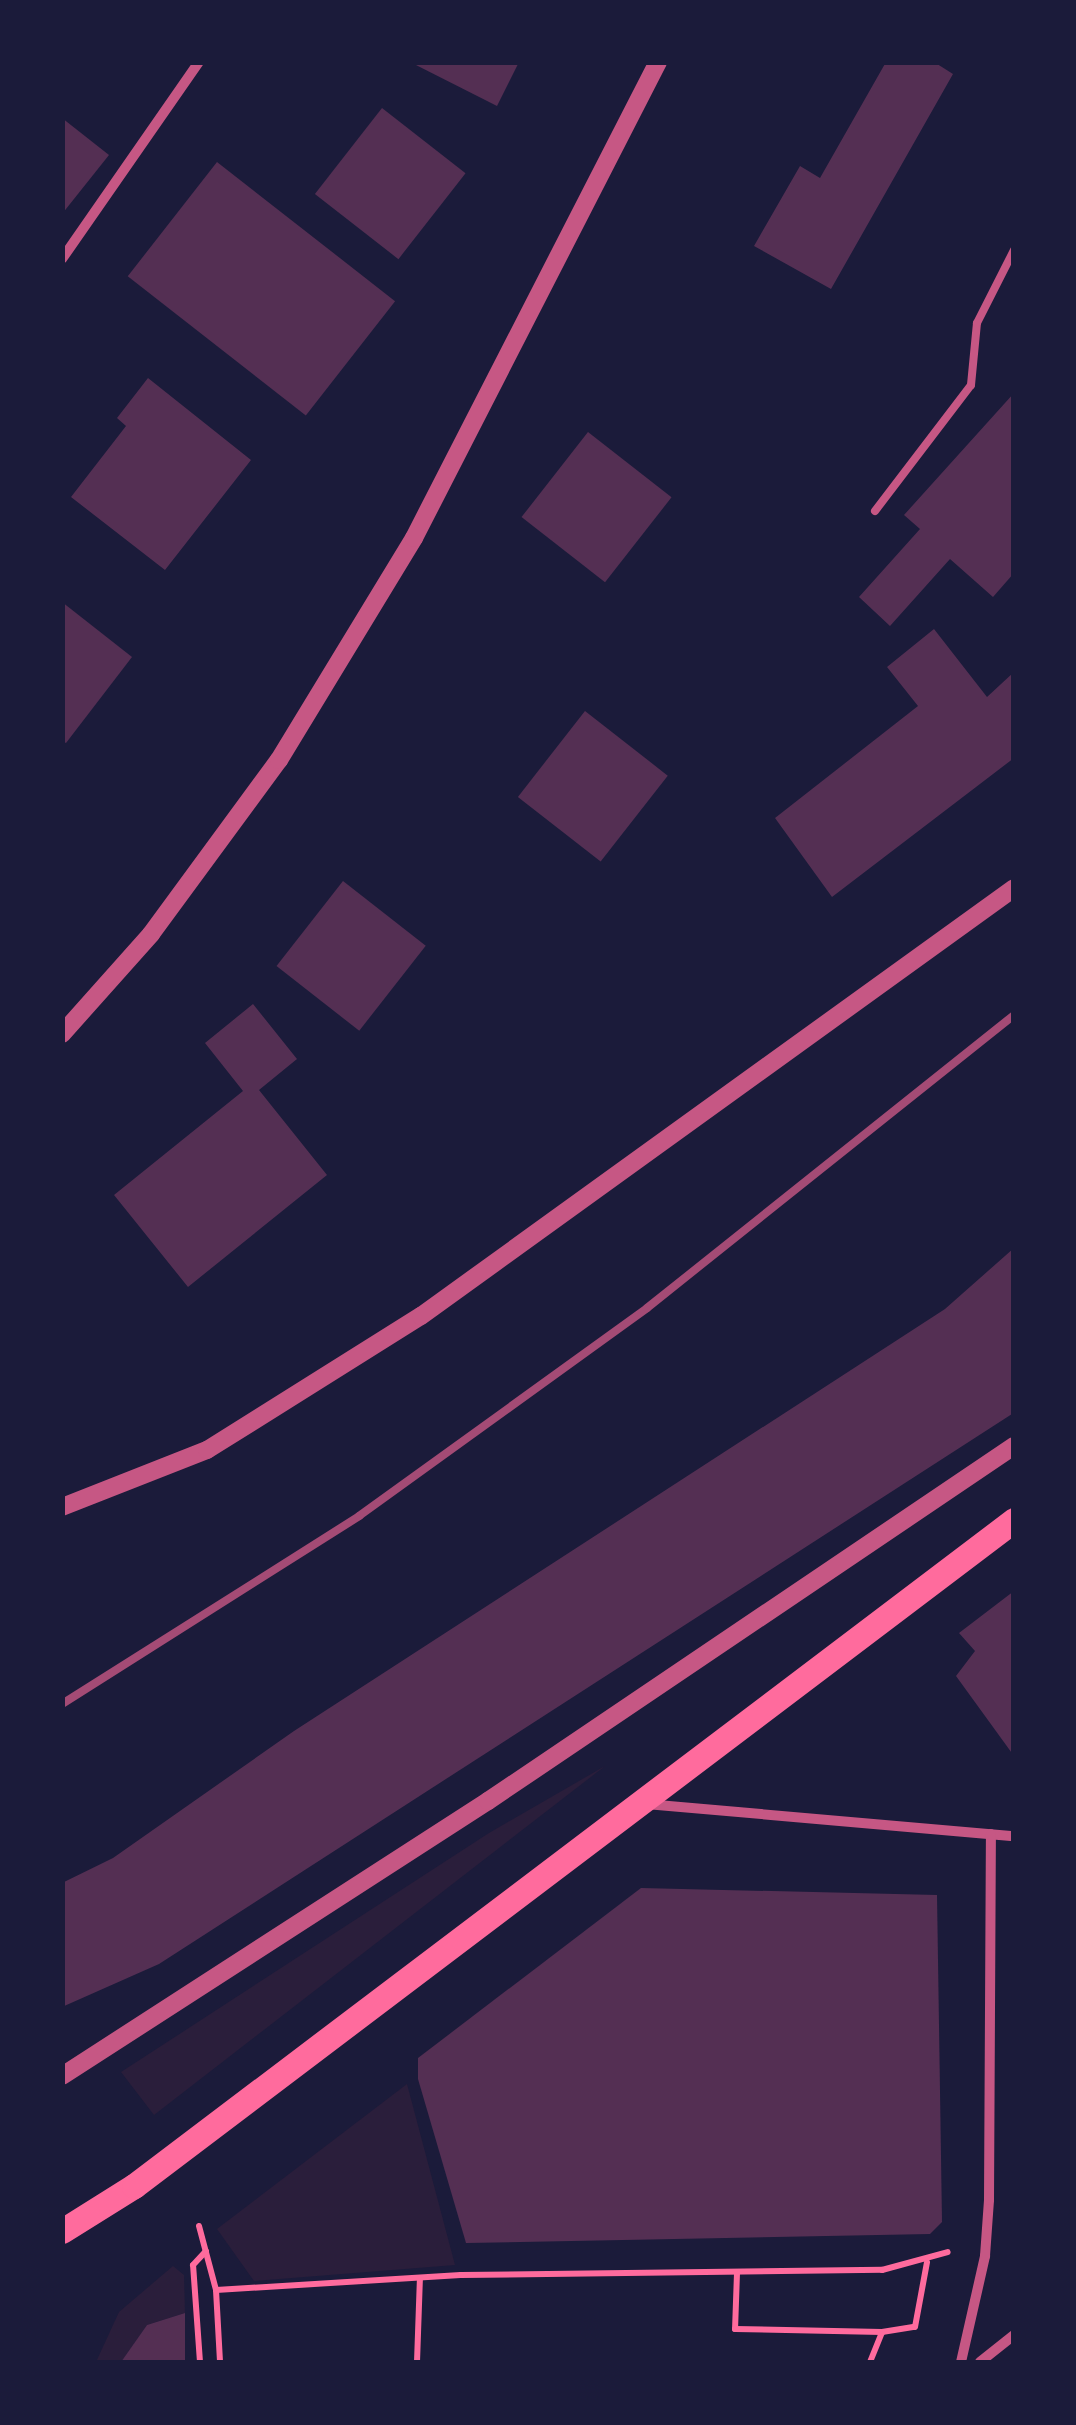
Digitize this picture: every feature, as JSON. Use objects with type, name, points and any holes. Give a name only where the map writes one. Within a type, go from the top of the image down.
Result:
[{"type":"main road","points":[[62,2231],[134,2186],[1014,1520]]},
{"type":"street","points":[[62,259],[199,62]]},
{"type":"street","points":[[62,1034],[151,934],[279,760],[414,538],[658,62]]},
{"type":"street","points":[[62,1507],[207,1450],[420,1316],[1014,888]]},
{"type":"street","points":[[62,2076],[488,1802],[1014,1446]]},
{"type":"street","points":[[636,1803],[1014,1836]]},
{"type":"street","points":[[961,2362],[985,2256],[989,2200],[991,1834]]},
{"type":"street","points":[[980,2362],[1014,2335]]},
{"type":"lane","points":[[874,511],[971,385],[977,323],[1014,250]]},
{"type":"path","points":[[199,2226],[216,2290],[220,2362]]},
{"type":"path","points":[[200,2362],[193,2265],[207,2250]]},
{"type":"path","points":[[216,2290],[420,2278],[882,2270],[927,2262],[950,2252]]},
{"type":"path","points":[[737,2272],[735,2330],[882,2332],[915,2327],[927,2262]]},
{"type":"path","points":[[416,2362],[420,2278]]},
{"type":"path","points":[[870,2362],[882,2332]]},
{"type":"shaded area","points":[[605,1766],[154,2115],[121,2072],[489,1833]]},
{"type":"shaded area","points":[[407,2084],[455,2265],[254,2281],[217,2229]]},
{"type":"shaded area","points":[[173,2266],[184,2275],[185,2313],[147,2325],[121,2362],[96,2362],[119,2312]]},
{"type":"building","points":[[410,62],[519,62],[497,106]]},
{"type":"building","points":[[886,62],[934,62],[953,74],[831,289],[754,246],[800,166],[820,178]]},
{"type":"building","points":[[382,108],[466,173],[398,259],[315,194]]},
{"type":"building","points":[[62,118],[109,155],[62,214]]},
{"type":"building","points":[[217,162],[395,301],[306,415],[128,276]]},
{"type":"building","points":[[148,378],[251,460],[165,570],[71,497],[126,426],[117,418]]},
{"type":"building","points":[[1014,393],[1014,573],[993,597],[950,559],[890,626],[859,597],[920,529],[904,515]]},
{"type":"building","points":[[588,432],[672,497],[605,582],[522,517]]},
{"type":"building","points":[[62,602],[132,657],[66,743],[62,741]]},
{"type":"building","points":[[934,629],[987,697],[1014,672],[1014,758],[832,897],[775,818],[918,706],[887,667]]},
{"type":"building","points":[[585,711],[668,776],[601,862],[518,797]]},
{"type":"building","points":[[343,881],[426,946],[359,1031],[277,966]]},
{"type":"building","points":[[253,1004],[297,1059],[259,1090],[327,1175],[188,1287],[114,1195],[243,1091],[205,1043]]},
{"type":"building","points":[[1014,1248],[1012,1414],[159,1964],[62,2007],[62,1883],[113,1858],[294,1731],[945,1309]]},
{"type":"building","points":[[1014,1591],[1014,1756],[956,1676],[975,1651],[959,1633]]},
{"type":"building","points":[[641,1888],[937,1895],[942,2222],[930,2234],[466,2243],[418,2079],[418,2058]]},
{"type":"building","points":[[185,2313],[185,2362],[121,2362],[147,2325]]},
{"type":"railway","points":[[62,1704],[359,1516],[647,1308],[1014,1015]]}]
